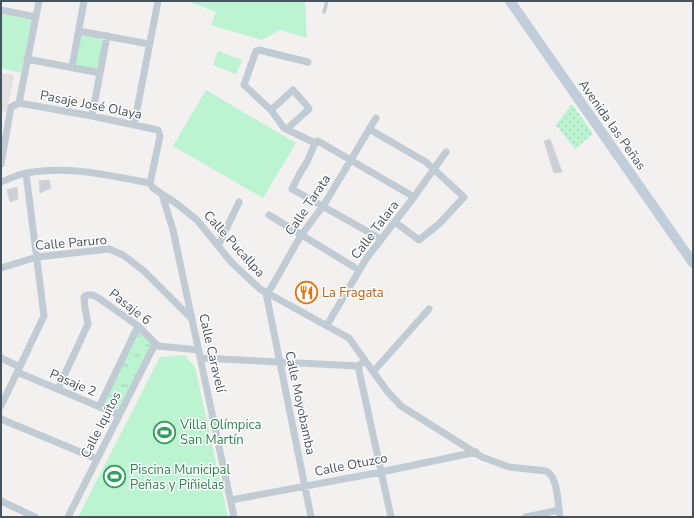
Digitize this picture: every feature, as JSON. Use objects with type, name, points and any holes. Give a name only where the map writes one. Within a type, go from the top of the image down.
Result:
[{"type":"street","points":[[1,164],[3,132],[11,107],[19,103],[39,1]]},
{"type":"street","points":[[72,67],[84,1]]},
{"type":"street","points":[[134,125],[158,1]]},
{"type":"street","name":"Avenida las Peñas","points":[[510,1],[693,263]]},
{"type":"street","points":[[1,10],[36,17]]},
{"type":"street","points":[[79,31],[149,44]]},
{"type":"street","points":[[92,116],[107,36]]},
{"type":"street","points":[[308,62],[256,50],[244,85],[271,110],[284,128],[315,144]]},
{"type":"street","points":[[27,59],[100,73]]},
{"type":"street","points":[[271,110],[293,90],[308,107],[309,109],[287,129]]},
{"type":"street","name":"Pasaje José Olaya","points":[[19,103],[158,130],[160,136],[150,183]]},
{"type":"street","name":"Calle Tarata","points":[[266,293],[271,288],[300,237],[303,236],[323,207],[376,118]]},
{"type":"street","points":[[369,129],[418,157],[434,169],[464,197],[439,224],[419,240],[395,222]]},
{"type":"street","points":[[381,239],[292,189],[315,144],[318,141],[414,197]]},
{"type":"street","name":"Calle Talara","points":[[327,325],[366,259],[414,197],[446,152]]},
{"type":"street","points":[[1,182],[26,173],[51,169],[77,170],[150,183]]},
{"type":"street","points":[[1,406],[44,316],[26,173]]},
{"type":"street","name":"Calle Pucallpa","points":[[150,183],[153,188],[197,220],[242,274],[266,293],[349,338],[392,398],[401,406],[482,457],[509,467],[540,470],[550,473],[554,480],[560,514]]},
{"type":"street","name":"Calle Caravelí","points":[[162,194],[173,230],[234,517]]},
{"type":"street","points":[[218,246],[239,202]]},
{"type":"street","points":[[269,215],[354,267]]},
{"type":"street","name":"Calle Paruro","points":[[1,268],[36,257],[109,249],[123,255],[144,271],[191,318]]},
{"type":"street","name":"Calle Moyobamba","points":[[266,293],[311,517]]},
{"type":"street","name":"Pasaje 6","points":[[58,389],[88,324],[84,302],[84,297],[87,295],[93,295],[100,299],[138,326],[155,344]]},
{"type":"street","points":[[373,372],[429,309]]},
{"type":"street","points":[[98,407],[138,326]]},
{"type":"street","points":[[155,344],[158,346],[199,350]]},
{"type":"street","name":"Calle Iquitos","points":[[68,517],[155,344]]},
{"type":"street","name":"Pasaje 2","points":[[1,358],[58,389],[119,415]]},
{"type":"street","points":[[201,358],[358,366],[365,361]]},
{"type":"street","points":[[358,366],[391,517]]},
{"type":"street","points":[[1,419],[97,459]]},
{"type":"street","name":"Calle Otuzco","points":[[231,500],[381,472],[476,452]]},
{"type":"street","points":[[1,502],[35,517]]},
{"type":"street","points":[[526,517],[560,514]]},
{"type":"lane","points":[[324,12],[327,1]]},
{"type":"shaded area","points":[[1,73],[14,75],[7,112],[1,111]]},
{"type":"green space","points":[[187,1],[305,1],[307,38],[280,30],[262,40],[211,25],[216,12]]},
{"type":"green space","points":[[1,14],[32,20],[21,73],[1,68]]},
{"type":"green space","points":[[80,35],[101,38],[104,42],[98,68],[95,70],[77,67],[74,64]]},
{"type":"green space","points":[[218,51],[242,60],[236,74],[213,65]]},
{"type":"green space","points":[[206,90],[296,143],[263,198],[173,146]]},
{"type":"green space","points":[[572,104],[593,134],[575,149],[556,125]]},
{"type":"green space","points":[[138,329],[151,342],[151,347],[118,411],[103,405]]},
{"type":"green space","name":"Villa Olímpica San Martín","points":[[184,355],[195,367],[228,517],[78,517],[160,357]]},
{"type":"building","points":[[550,139],[562,172],[554,173],[544,141]]},
{"type":"building","points":[[49,180],[51,188],[40,193],[39,181]]},
{"type":"building","points":[[17,187],[18,199],[10,202],[7,190]]},
{"type":"place","name":"La Fragata","points":[[306,293]]},
{"type":"place","name":"Villa Olímpica San Martín","points":[[165,432]]},
{"type":"place","name":"Piscina Municipal Peñas y Piñielas","points":[[115,477]]}]
